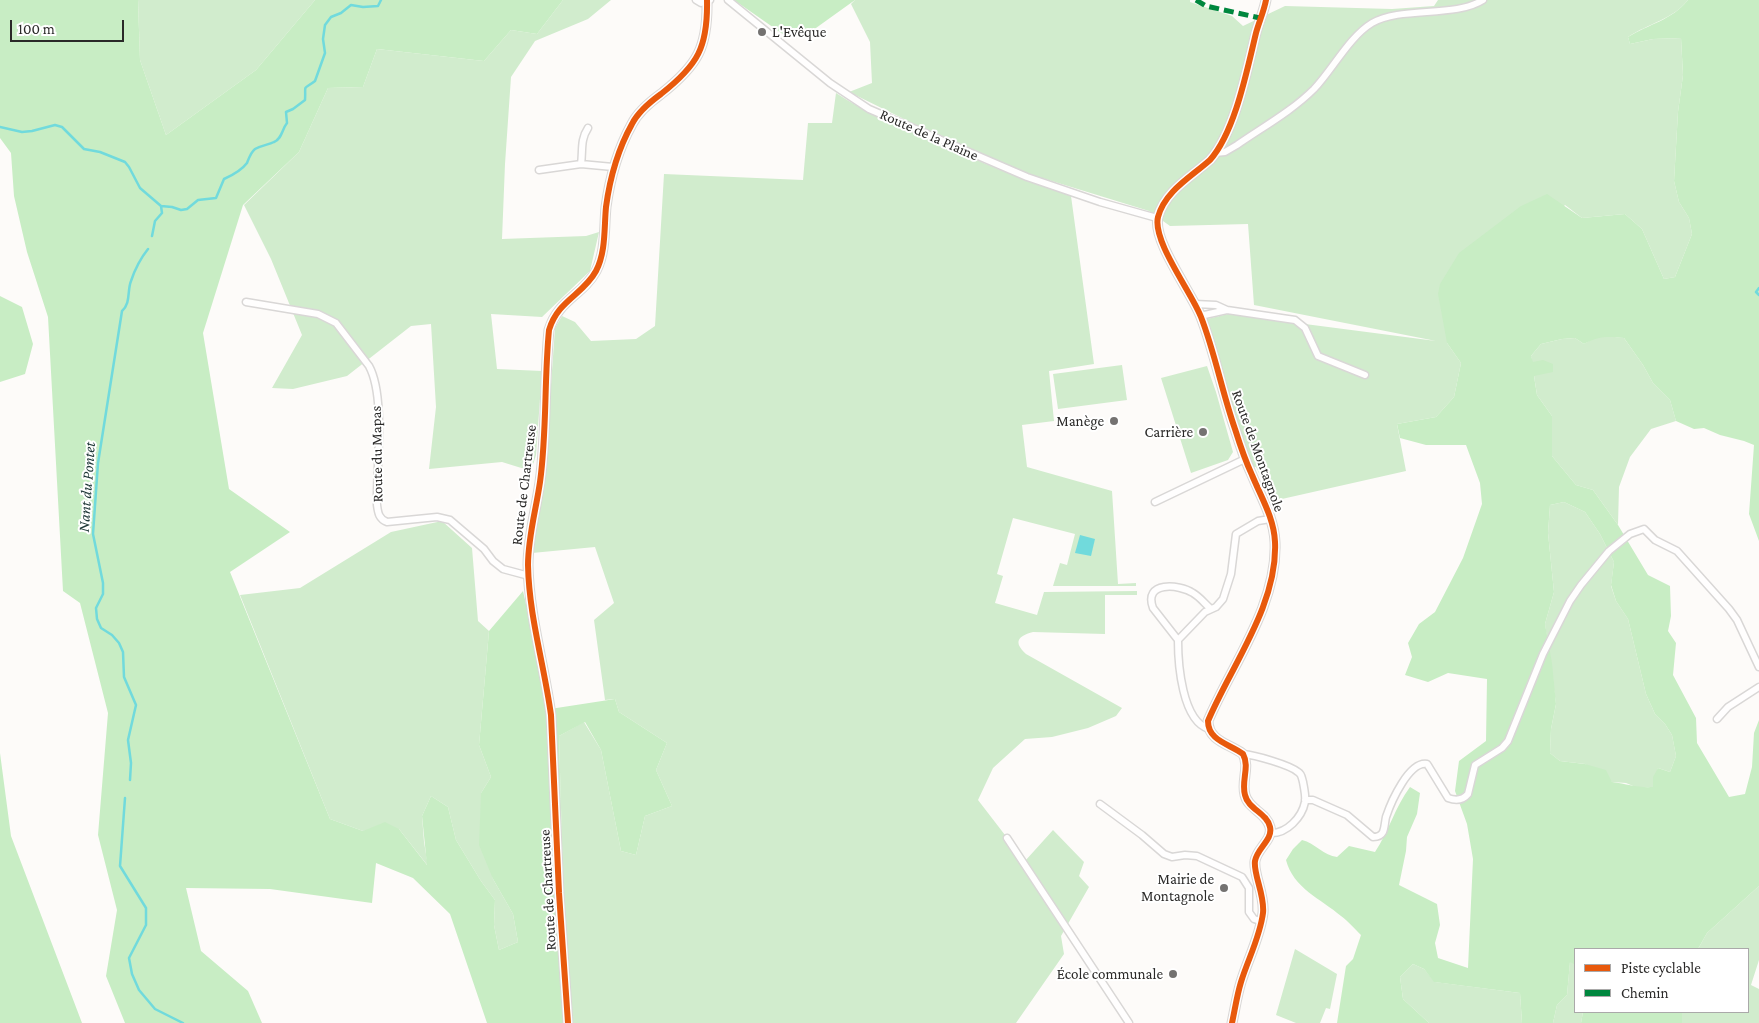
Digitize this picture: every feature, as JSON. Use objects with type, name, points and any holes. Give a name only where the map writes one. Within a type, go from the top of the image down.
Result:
[{"type":"street","points":[[696,0],[701,3],[708,0]]},
{"type":"street","name":"Route de Chartreuse","points":[[568,1023],[559,893],[551,715],[534,627],[529,576],[529,541],[540,482],[549,330],[559,309],[591,277],[599,263],[602,253],[607,201],[613,167],[634,120],[641,111],[683,76],[700,53],[706,32],[708,0]]},
{"type":"street","name":"Route de la Plaine","points":[[728,0],[830,83],[869,108],[1027,177],[1100,202],[1157,218]]},
{"type":"street","points":[[1216,153],[1225,152],[1237,145],[1306,96],[1370,24],[1378,20],[1397,16],[1467,7],[1483,0]]},
{"type":"street","points":[[1157,218],[1172,192],[1216,153],[1243,87],[1260,18],[1268,1]]},
{"type":"street","points":[[581,164],[582,141],[588,128]]},
{"type":"street","points":[[538,170],[581,164],[613,167]]},
{"type":"street","name":"Route de Montagnole","points":[[1157,218],[1161,242],[1200,316],[1245,459],[1270,519],[1275,542],[1272,580],[1234,670],[1209,718],[1209,729]]},
{"type":"street","name":"Route du Mapas","points":[[246,302],[318,314],[336,323],[369,366],[373,374],[376,390],[379,428],[377,505],[379,514],[384,521],[437,517],[450,520],[484,549],[493,561],[503,569],[529,576]]},
{"type":"street","points":[[1195,304],[1216,305],[1227,310],[1295,320],[1305,328],[1318,356],[1364,375]]},
{"type":"street","points":[[1200,316],[1227,310]]},
{"type":"street","points":[[1155,502],[1245,459]]},
{"type":"street","points":[[1178,640],[1205,612],[1220,604],[1224,598],[1231,574],[1236,534],[1258,521],[1270,519]]},
{"type":"street","points":[[1305,800],[1313,800],[1348,815],[1374,837],[1378,837],[1383,832],[1388,812],[1401,785],[1412,770],[1424,763],[1429,766],[1448,798],[1457,800],[1466,797],[1475,765],[1502,748],[1508,741],[1543,654],[1570,601],[1609,551],[1624,538],[1640,530],[1644,529],[1654,540],[1677,551],[1729,609],[1737,620],[1759,667]]},
{"type":"street","points":[[1211,609],[1194,593],[1180,587],[1159,588],[1154,592],[1150,602],[1178,640],[1186,700],[1197,722],[1209,729],[1220,741],[1243,754],[1252,755],[1298,772],[1302,780],[1305,800],[1296,821],[1280,832],[1270,833]]},
{"type":"street","points":[[1717,719],[1728,707],[1759,687]]},
{"type":"street","points":[[1232,1023],[1241,982],[1263,915],[1263,901],[1256,860],[1259,850],[1270,833],[1268,822],[1250,806],[1245,796],[1247,766],[1243,754]]},
{"type":"street","points":[[1100,804],[1164,854],[1172,856],[1197,856],[1242,877],[1249,888],[1249,912],[1251,916],[1260,921]]},
{"type":"street","points":[[1007,838],[1129,1023]]},
{"type":"green space","points":[[0,0],[138,0],[140,60],[166,135],[256,70],[315,0],[563,0],[537,34],[511,30],[484,61],[377,49],[363,87],[328,88],[299,152],[243,205],[203,333],[229,489],[290,532],[230,572],[330,819],[363,831],[385,822],[399,829],[427,865],[422,816],[431,796],[448,807],[456,840],[495,900],[494,925],[499,950],[518,942],[513,914],[493,879],[479,845],[481,793],[491,777],[479,745],[489,631],[523,591],[550,709],[615,699],[619,712],[667,743],[656,770],[672,806],[645,816],[636,855],[621,851],[601,750],[585,722],[559,736],[567,1023],[487,1023],[450,914],[413,878],[376,863],[372,903],[270,889],[186,888],[201,951],[248,991],[262,1023],[125,1023],[106,976],[117,910],[98,835],[108,713],[80,603],[63,591],[48,317],[27,252],[14,196],[11,153],[0,138]]},
{"type":"green space","points":[[138,0],[315,0],[256,70],[166,135],[140,60]]},
{"type":"green space","points":[[563,0],[611,0],[588,19],[535,41],[511,77],[502,239],[586,236],[599,232],[590,271],[542,317],[491,314],[497,369],[542,371],[536,455],[531,471],[502,462],[429,469],[436,407],[431,324],[411,326],[347,376],[293,389],[272,388],[302,335],[271,259],[244,205],[299,152],[328,88],[363,87],[377,49],[484,61],[511,30],[537,34]]},
{"type":"green space","points":[[734,0],[855,0],[809,33],[787,37]]},
{"type":"green space","points":[[855,0],[1190,0],[1190,2],[1232,16],[1243,26],[1285,6],[1392,9],[1434,6],[1438,0],[1688,0],[1668,17],[1628,37],[1630,44],[1653,39],[1681,38],[1683,75],[1678,112],[1674,181],[1679,202],[1689,218],[1692,234],[1675,277],[1664,279],[1642,229],[1625,214],[1582,218],[1565,205],[1447,343],[1461,363],[1454,397],[1436,417],[1397,424],[1406,471],[1273,501],[1256,467],[1251,468],[1204,327],[1207,319],[1228,314],[1436,341],[1254,305],[1248,224],[1170,226],[1149,211],[1029,174],[912,123],[849,92],[872,83],[870,42],[851,4]]},
{"type":"green space","points":[[1688,0],[1759,0],[1759,541],[1749,514],[1754,445],[1704,428],[1694,429],[1676,421],[1670,400],[1653,383],[1624,338],[1603,337],[1584,344],[1575,338],[1562,339],[1541,344],[1531,356],[1533,362],[1543,360],[1553,364],[1553,372],[1534,376],[1537,395],[1552,416],[1552,456],[1576,485],[1593,490],[1618,525],[1648,575],[1670,586],[1671,616],[1668,631],[1676,643],[1673,675],[1696,718],[1697,743],[1729,797],[1745,794],[1752,767],[1754,733],[1759,720],[1759,886],[1707,933],[1699,948],[1574,948],[1574,964],[1570,962],[1567,995],[1557,1005],[1553,1023],[1522,1023],[1520,993],[1434,982],[1424,969],[1413,964],[1400,977],[1403,999],[1429,1023],[1337,1023],[1346,966],[1353,959],[1361,935],[1344,918],[1301,886],[1290,870],[1286,860],[1302,840],[1337,857],[1349,846],[1375,852],[1410,787],[1420,793],[1417,814],[1407,837],[1399,885],[1437,904],[1440,925],[1435,943],[1438,958],[1468,968],[1473,859],[1467,824],[1455,791],[1459,761],[1486,741],[1487,679],[1448,673],[1428,682],[1405,675],[1412,657],[1408,643],[1419,624],[1435,612],[1463,558],[1482,504],[1480,483],[1466,445],[1426,445],[1400,438],[1397,424],[1436,417],[1454,397],[1461,363],[1447,343],[1438,294],[1440,284],[1459,253],[1521,206],[1547,194],[1582,218],[1625,214],[1642,229],[1664,279],[1675,277],[1692,234],[1689,218],[1679,202],[1674,181],[1678,112],[1683,75],[1681,38],[1653,39],[1630,44],[1628,37],[1675,12]],"holes":[[[1564,502],[1585,512],[1600,534],[1614,562],[1611,585],[1616,601],[1628,619],[1646,694],[1655,714],[1672,735],[1676,756],[1670,772],[1658,768],[1653,777],[1653,787],[1612,782],[1606,770],[1585,764],[1560,761],[1550,753],[1551,729],[1556,704],[1552,663],[1545,624],[1554,592],[1548,533],[1550,505]]]},
{"type":"green space","points":[[836,93],[869,112],[928,139],[981,162],[1071,196],[1094,364],[1049,371],[1054,421],[1022,425],[1027,467],[1112,491],[1118,584],[1136,583],[1136,586],[1053,586],[1060,563],[1067,565],[1075,534],[1013,518],[997,574],[1003,576],[995,603],[1037,615],[1044,592],[1137,591],[1137,595],[1105,595],[1105,634],[1033,632],[1024,635],[1019,640],[1019,646],[1026,654],[1122,708],[1116,716],[1088,728],[1052,737],[1025,739],[993,768],[978,800],[1025,861],[1053,830],[1084,862],[1079,876],[1089,887],[1061,936],[1064,954],[1016,1023],[567,1023],[559,736],[584,722],[601,750],[621,851],[636,855],[645,816],[672,806],[656,770],[667,743],[619,712],[615,699],[605,700],[594,620],[614,603],[595,547],[532,553],[544,484],[555,328],[562,316],[575,322],[591,341],[636,339],[655,326],[664,174],[803,180],[808,123],[832,123]]},
{"type":"green space","points":[[0,296],[22,307],[33,344],[25,374],[0,382]]},
{"type":"green space","points":[[1606,336],[1624,338],[1653,383],[1670,400],[1676,421],[1651,429],[1630,457],[1619,487],[1618,525],[1593,490],[1576,485],[1552,456],[1552,416],[1537,395],[1531,356],[1541,344],[1575,338],[1584,344],[1594,338]]},
{"type":"green space","name":"Carrière","points":[[1122,365],[1127,400],[1058,409],[1053,374]]},
{"type":"green space","name":"Carrière","points":[[1207,366],[1233,452],[1228,460],[1191,473],[1161,378]]},
{"type":"green space","points":[[1564,502],[1585,512],[1600,534],[1614,562],[1611,586],[1616,601],[1628,619],[1646,694],[1655,714],[1672,735],[1676,756],[1670,772],[1658,768],[1654,787],[1638,788],[1626,783],[1612,782],[1585,764],[1560,761],[1550,753],[1551,729],[1556,704],[1545,624],[1554,592],[1548,533],[1550,505]]},
{"type":"green space","points":[[442,521],[472,548],[478,621],[489,631],[479,745],[491,777],[481,793],[493,879],[513,914],[518,942],[499,950],[494,925],[495,900],[456,840],[448,807],[431,796],[422,816],[428,866],[399,829],[363,831],[330,819],[240,595],[300,588],[391,532]]},
{"type":"green space","points":[[0,753],[11,836],[82,1023],[0,1023]]},
{"type":"green space","points":[[1759,886],[1759,960],[1751,985],[1759,989],[1759,1023],[1682,1023],[1682,1013],[1749,1013],[1749,948],[1699,948],[1707,933]]},
{"type":"green space","points":[[1295,949],[1337,974],[1330,1009],[1326,1008],[1320,1023],[1296,1023],[1276,1015]]},
{"type":"green space","points":[[1570,961],[1574,964],[1574,1013],[1583,1013],[1581,1023],[1553,1023],[1557,1005],[1567,995]]},
{"type":"green space","points":[[1413,964],[1424,969],[1435,982],[1520,993],[1522,1023],[1429,1023],[1403,999],[1400,977]]},
{"type":"green space","points":[[1583,1013],[1682,1013],[1682,1023],[1581,1023]]},
{"type":"water","points":[[1080,535],[1095,539],[1091,556],[1075,553]]},
{"type":"waterway","points":[[161,206],[181,210],[187,209],[198,200],[216,198],[224,179],[242,168],[255,149],[277,141],[287,123],[286,112],[305,100],[306,88],[315,81],[325,53],[323,39],[325,25],[331,17],[341,13],[351,5],[363,7],[378,6],[381,0]]},
{"type":"waterway","points":[[0,127],[22,132],[55,125],[62,127],[84,149],[100,152],[125,162],[140,188],[161,206],[162,213],[155,221],[152,236]]},
{"type":"waterway","name":"Nant du Pontet","points":[[130,780],[131,763],[128,740],[136,705],[124,677],[123,652],[119,643],[112,635],[101,628],[97,619],[96,608],[103,594],[103,583],[93,534],[98,463],[122,311],[128,301],[134,272],[148,249]]},
{"type":"waterway","points":[[1759,288],[1756,292],[1759,295]]},
{"type":"waterway","name":"Nant du Pontet","points":[[125,798],[120,866],[146,908],[146,925],[129,958],[132,974],[139,990],[155,1009],[183,1023]]},
{"type":"marked path","points":[[1196,0],[1206,6],[1260,18]]},
{"type":"cycle path","points":[[568,1023],[559,893],[551,715],[531,603],[528,565],[542,463],[549,330],[553,320],[564,304],[591,279],[596,271],[602,256],[606,207],[610,185],[622,144],[638,115],[684,74],[698,54],[703,43],[707,0]]},
{"type":"cycle path","points":[[1232,1023],[1241,982],[1257,939],[1263,913],[1255,861],[1256,856],[1269,836],[1270,827],[1265,818],[1250,804],[1245,795],[1246,764],[1243,754],[1216,738],[1209,728],[1208,721],[1261,612],[1274,566],[1275,542],[1270,516],[1239,441],[1201,317],[1167,253],[1161,239],[1158,217],[1166,200],[1210,160],[1226,134],[1239,100],[1266,0]]},
{"type":"place","name":"L'Evêque","points":[[762,32]]},
{"type":"place","name":"Manège","points":[[1114,421]]},
{"type":"place","name":"Carrière","points":[[1203,432]]},
{"type":"place","name":"Mairie de Montagnole","points":[[1224,888]]},
{"type":"place","name":"École communale","points":[[1173,974]]}]
